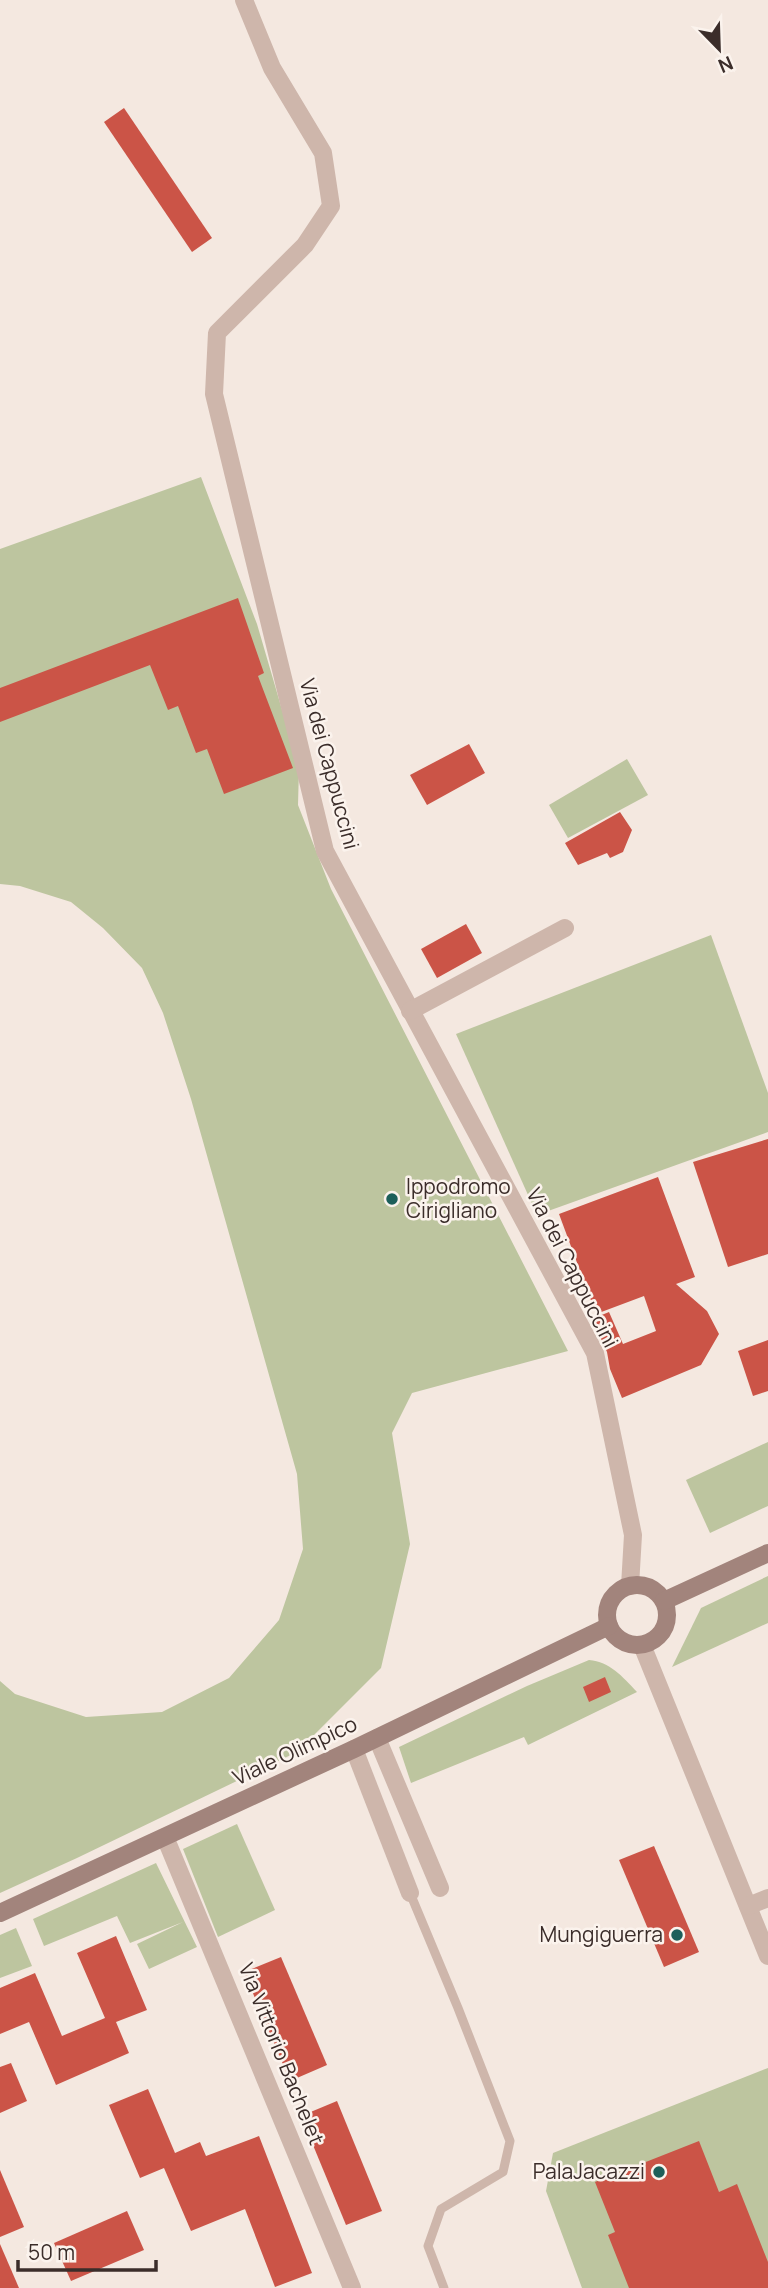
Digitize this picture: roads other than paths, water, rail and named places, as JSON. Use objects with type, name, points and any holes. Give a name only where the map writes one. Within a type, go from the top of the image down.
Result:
[{"type":"main road","points":[[664,1601],[768,1553]]},
{"type":"main road","points":[[640,1585],[650,1588],[664,1601],[667,1610],[664,1629],[658,1636],[642,1645],[622,1641],[609,1626],[608,1605],[621,1590],[640,1585]]},
{"type":"main road","name":"Viale Olimpico","points":[[0,1913],[354,1749],[609,1626]]},
{"type":"street","name":"Via dei Cappuccini","points":[[244,0],[272,68],[323,153],[331,206],[305,245],[217,333],[214,394],[325,851],[595,1353],[633,1535],[630,1586]]},
{"type":"street","points":[[410,1011],[565,928]]},
{"type":"street","points":[[642,1645],[768,1956]]},
{"type":"street","points":[[377,1738],[440,1888]]},
{"type":"street","points":[[354,1749],[410,1893]]},
{"type":"street","name":"Via Vittorio Bachelet","points":[[165,1838],[352,2288]]},
{"type":"street","points":[[748,1906],[768,1898]]},
{"type":"lane","points":[[410,1893],[510,2141],[503,2172],[441,2209],[428,2246],[444,2288]]},
{"type":"place","name":"Ippodromo Cirigliano","points":[[392,1199]]},
{"type":"place","name":"Mungiguerra","points":[[677,1935]]},
{"type":"place","name":"PalaJacazzi","points":[[659,2172]]}]
